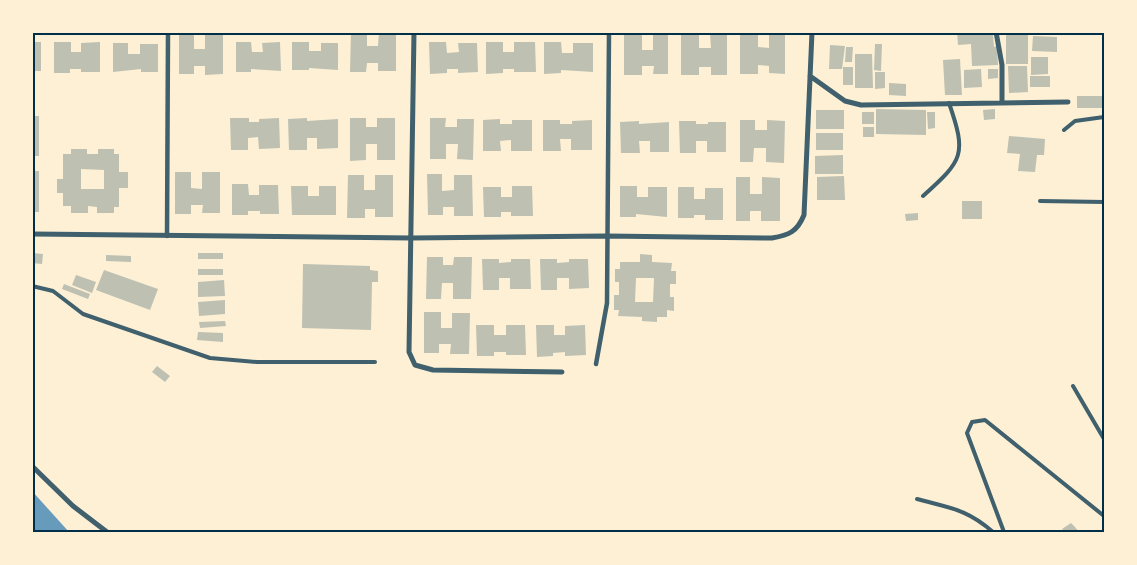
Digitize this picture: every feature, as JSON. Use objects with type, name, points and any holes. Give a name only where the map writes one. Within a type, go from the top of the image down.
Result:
[{"type":"street","points":[[167,236],[168,32]]},
{"type":"street","points":[[414,32],[409,352],[415,365],[433,370],[562,372]]},
{"type":"street","points":[[596,364],[607,303],[609,32]]},
{"type":"street","points":[[32,234],[411,238],[606,236],[772,238],[788,235],[798,228],[804,216],[812,32]]},
{"type":"street","points":[[996,32],[1002,65],[1002,103]]},
{"type":"street","points":[[810,76],[845,100],[861,105],[1068,102]]},
{"type":"street","points":[[32,466],[73,506],[107,532]]},
{"type":"lane","points":[[923,196],[948,174],[959,157],[959,132],[949,103]]},
{"type":"lane","points":[[1064,130],[1075,121],[1104,117]]},
{"type":"lane","points":[[1040,201],[1104,202]]},
{"type":"lane","points":[[32,286],[53,291],[83,314],[210,358],[257,362],[375,362]]},
{"type":"lane","points":[[1073,386],[1104,439]]},
{"type":"lane","points":[[1004,532],[967,433],[972,422],[985,420],[1104,516]]},
{"type":"lane","points":[[917,499],[962,510],[976,517],[993,532]]},
{"type":"water","points":[[32,491],[69,532],[33,532]]},
{"type":"building","points":[[179,32],[194,32],[194,49],[205,49],[205,32],[223,32],[223,74],[205,75],[205,66],[194,66],[194,74],[179,74]]},
{"type":"building","points":[[351,32],[367,32],[367,46],[378,46],[379,32],[396,32],[396,71],[378,71],[378,63],[367,63],[366,72],[350,72]]},
{"type":"building","points":[[957,32],[988,32],[988,35],[993,35],[994,47],[997,46],[998,65],[972,66],[971,44],[958,45]]},
{"type":"building","points":[[1006,32],[1028,32],[1028,64],[1006,64]]},
{"type":"building","points":[[642,33],[642,50],[653,50],[653,33],[668,33],[668,74],[653,74],[654,66],[642,66],[642,75],[624,75],[624,34]]},
{"type":"building","points":[[769,33],[785,33],[785,74],[769,73],[769,66],[758,65],[758,74],[740,74],[740,34],[758,34],[758,47],[769,48]]},
{"type":"building","points":[[681,34],[699,34],[699,48],[711,48],[710,34],[727,34],[727,75],[711,75],[711,67],[699,67],[699,75],[681,75]]},
{"type":"building","points":[[1033,36],[1057,37],[1057,52],[1032,51]]},
{"type":"building","points":[[32,42],[41,42],[41,71],[32,71]]},
{"type":"building","points":[[54,42],[71,42],[71,52],[81,52],[81,43],[100,42],[100,72],[81,72],[81,69],[70,69],[70,73],[54,73]]},
{"type":"building","points":[[236,42],[251,42],[252,52],[263,52],[262,43],[280,42],[281,71],[251,69],[251,72],[236,72]]},
{"type":"building","points":[[292,42],[309,42],[309,51],[321,51],[321,43],[338,43],[338,70],[309,68],[309,70],[292,70]]},
{"type":"building","points":[[429,42],[446,42],[447,53],[459,52],[458,43],[477,43],[478,72],[458,73],[458,69],[447,69],[447,73],[430,74]]},
{"type":"building","points":[[486,42],[503,42],[503,52],[514,52],[514,42],[535,42],[536,72],[514,72],[514,69],[503,69],[503,73],[486,74]]},
{"type":"building","points":[[544,42],[561,42],[562,53],[573,53],[573,43],[593,43],[593,72],[561,70],[561,73],[544,74]]},
{"type":"building","points":[[113,43],[128,43],[128,54],[140,54],[140,44],[158,44],[158,72],[141,72],[141,69],[113,72]]},
{"type":"building","points":[[875,44],[882,44],[881,71],[874,70]]},
{"type":"building","points":[[830,45],[845,46],[842,69],[829,69]]},
{"type":"building","points":[[846,47],[853,47],[852,62],[845,62]]},
{"type":"building","points":[[855,54],[872,54],[873,88],[855,88]]},
{"type":"building","points":[[1031,57],[1048,57],[1048,74],[1031,75]]},
{"type":"building","points":[[960,59],[962,95],[945,95],[943,60]]},
{"type":"building","points":[[1008,66],[1027,66],[1028,92],[1009,93]]},
{"type":"building","points":[[843,67],[853,67],[853,85],[843,85]]},
{"type":"building","points":[[981,69],[982,87],[964,88],[964,70]]},
{"type":"building","points":[[988,69],[998,69],[998,78],[988,79]]},
{"type":"building","points":[[875,72],[885,72],[885,88],[875,89]]},
{"type":"building","points":[[1030,76],[1050,76],[1050,87],[1030,87]]},
{"type":"building","points":[[889,83],[906,84],[906,96],[889,95]]},
{"type":"building","points":[[1077,96],[1104,96],[1104,108],[1077,108]]},
{"type":"building","points":[[876,109],[926,110],[926,135],[876,134]]},
{"type":"building","points":[[995,109],[995,119],[984,120],[983,110]]},
{"type":"building","points":[[816,110],[844,110],[844,129],[816,129]]},
{"type":"building","points":[[862,112],[874,112],[874,124],[862,124]]},
{"type":"building","points":[[927,112],[935,112],[935,128],[928,129]]},
{"type":"building","points":[[32,116],[39,116],[39,156],[32,156]]},
{"type":"building","points":[[230,118],[249,118],[249,122],[259,122],[259,119],[279,118],[280,148],[259,149],[258,137],[248,138],[248,150],[231,150]]},
{"type":"building","points":[[307,118],[307,121],[338,119],[338,148],[317,149],[317,138],[307,138],[307,150],[289,150],[288,119]]},
{"type":"building","points":[[350,118],[366,118],[366,127],[377,127],[377,118],[395,118],[395,160],[377,160],[377,144],[366,144],[366,160],[350,161]]},
{"type":"building","points":[[430,118],[446,118],[445,127],[457,127],[457,119],[474,119],[473,160],[457,159],[458,144],[446,144],[446,159],[430,159]]},
{"type":"building","points":[[500,119],[500,124],[512,124],[512,120],[532,120],[532,151],[511,151],[511,140],[500,141],[501,151],[483,151],[483,120]]},
{"type":"building","points":[[543,120],[560,120],[560,124],[572,124],[572,121],[592,120],[592,150],[571,150],[571,139],[560,139],[561,151],[543,151]]},
{"type":"building","points":[[740,120],[755,120],[755,130],[767,130],[767,120],[785,121],[784,163],[766,162],[766,148],[754,148],[753,162],[740,162]]},
{"type":"building","points":[[639,121],[639,124],[669,122],[669,152],[650,152],[650,141],[639,141],[640,153],[621,153],[620,122]]},
{"type":"building","points":[[679,121],[696,121],[696,124],[726,122],[726,152],[707,152],[707,141],[696,141],[696,153],[680,153]]},
{"type":"building","points":[[863,127],[874,127],[874,137],[863,137]]},
{"type":"building","points":[[816,133],[843,133],[843,150],[816,150]]},
{"type":"building","points":[[1009,136],[1045,139],[1044,155],[1037,155],[1035,172],[1018,171],[1020,154],[1007,153]]},
{"type":"building","points":[[71,149],[87,149],[87,154],[98,154],[98,149],[114,149],[114,154],[119,154],[119,172],[128,172],[128,188],[119,188],[119,207],[114,207],[114,213],[97,213],[97,207],[88,206],[88,213],[71,213],[71,206],[63,206],[63,193],[57,193],[57,179],[63,179],[63,154],[71,154]],"holes":[[[81,169],[104,170],[104,189],[81,189]]]},
{"type":"building","points":[[843,155],[843,174],[815,174],[815,156]]},
{"type":"building","points":[[32,171],[39,171],[39,212],[32,212]]},
{"type":"building","points":[[175,172],[191,172],[191,188],[202,189],[202,172],[220,172],[220,213],[202,213],[203,205],[191,205],[191,214],[175,214]]},
{"type":"building","points":[[427,174],[442,174],[442,191],[454,190],[454,175],[472,175],[473,216],[454,216],[454,207],[443,207],[443,215],[428,215]]},
{"type":"building","points":[[348,175],[364,175],[364,190],[375,190],[375,175],[393,175],[393,217],[375,217],[375,209],[365,209],[365,218],[347,218]]},
{"type":"building","points":[[844,176],[845,200],[817,200],[817,177]]},
{"type":"building","points":[[736,177],[750,177],[750,194],[762,194],[762,177],[780,178],[780,221],[761,221],[761,211],[750,211],[750,221],[736,221]]},
{"type":"building","points":[[232,184],[248,184],[249,195],[259,195],[259,185],[278,185],[279,214],[260,214],[260,211],[248,211],[248,215],[232,215]]},
{"type":"building","points":[[291,186],[308,186],[308,196],[319,196],[319,186],[336,186],[336,215],[292,215]]},
{"type":"building","points":[[512,186],[532,186],[533,216],[511,216],[511,212],[501,212],[501,217],[484,217],[483,187],[501,187],[501,197],[512,197]]},
{"type":"building","points":[[620,186],[637,186],[637,197],[648,197],[648,187],[667,187],[667,217],[636,214],[636,217],[620,217]]},
{"type":"building","points":[[678,187],[694,187],[694,199],[705,199],[705,188],[723,188],[723,220],[705,220],[705,215],[694,215],[694,218],[678,218]]},
{"type":"building","points":[[962,201],[982,201],[982,219],[962,219]]},
{"type":"building","points":[[918,213],[918,220],[906,221],[905,214]]},
{"type":"building","points":[[32,253],[43,254],[42,264],[32,263]]},
{"type":"building","points":[[198,253],[223,253],[223,259],[198,259]]},
{"type":"building","points":[[640,254],[652,255],[652,262],[672,263],[671,271],[676,271],[676,284],[670,284],[670,297],[674,297],[674,311],[667,310],[667,317],[657,317],[657,322],[642,321],[642,317],[618,316],[619,310],[614,310],[614,295],[619,295],[619,282],[615,282],[615,269],[620,269],[620,262],[640,262]],"holes":[[[636,278],[654,278],[653,302],[635,302]]]},
{"type":"building","points":[[106,255],[131,256],[131,262],[106,261]]},
{"type":"building","points":[[427,257],[443,257],[443,265],[453,265],[454,257],[472,257],[471,299],[453,299],[453,283],[442,283],[441,299],[426,299]]},
{"type":"building","points":[[482,259],[499,259],[499,263],[511,262],[511,259],[530,259],[531,289],[510,289],[510,278],[499,278],[499,290],[483,290]]},
{"type":"building","points":[[540,259],[557,259],[557,263],[569,262],[569,259],[588,259],[589,288],[569,289],[569,278],[557,278],[557,290],[541,290]]},
{"type":"building","points":[[303,264],[370,266],[370,270],[378,271],[378,282],[372,282],[371,330],[302,328]]},
{"type":"building","points":[[198,269],[223,269],[223,275],[198,275]]},
{"type":"building","points":[[104,270],[158,289],[150,310],[96,290]]},
{"type":"building","points":[[76,275],[96,282],[92,293],[72,285]]},
{"type":"building","points":[[224,280],[225,296],[198,297],[198,282]]},
{"type":"building","points":[[64,284],[90,294],[88,299],[62,289]]},
{"type":"building","points":[[225,300],[225,314],[199,316],[198,302]]},
{"type":"building","points":[[424,312],[441,312],[441,328],[452,328],[452,313],[470,313],[469,354],[450,354],[451,344],[439,344],[439,353],[424,353]]},
{"type":"building","points":[[225,321],[226,326],[200,328],[199,322]]},
{"type":"building","points":[[476,325],[494,325],[494,335],[506,335],[506,325],[525,325],[526,355],[506,355],[506,352],[494,352],[494,356],[477,356]]},
{"type":"building","points":[[536,325],[554,325],[554,335],[565,335],[565,326],[585,325],[586,355],[565,356],[565,352],[553,353],[553,356],[537,357]]},
{"type":"building","points":[[198,332],[223,333],[223,342],[197,340]]},
{"type":"building","points":[[157,366],[170,376],[165,382],[152,372]]},
{"type":"building","points":[[1071,523],[1079,532],[1064,532],[1062,529]]}]
